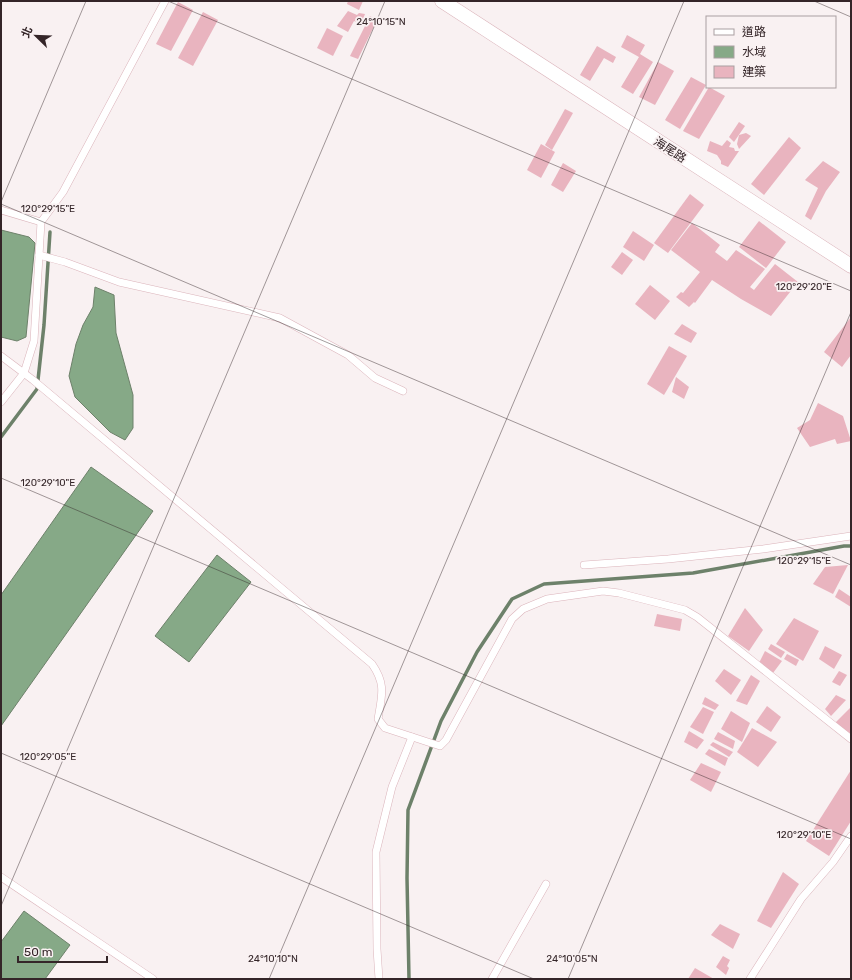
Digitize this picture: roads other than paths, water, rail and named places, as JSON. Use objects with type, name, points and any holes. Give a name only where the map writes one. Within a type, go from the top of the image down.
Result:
[{"type":"street","name":"海尾路","points":[[442,1],[851,266]]},
{"type":"lane","points":[[1,402],[24,373],[34,341],[42,222],[63,192],[165,1]]},
{"type":"lane","points":[[1,210],[42,222]]},
{"type":"lane","points":[[39,255],[65,262],[119,282],[280,318],[348,355],[375,378],[403,391]]},
{"type":"lane","points":[[1,356],[44,389],[372,664],[378,672],[383,689],[378,719],[385,728],[440,746],[446,740],[512,619],[517,613],[547,599],[603,591],[619,593],[685,610],[697,617],[851,739]]},
{"type":"lane","points":[[584,565],[668,559],[763,549],[851,536]]},
{"type":"lane","points":[[379,979],[377,949],[376,852],[392,787],[412,737]]},
{"type":"lane","points":[[750,979],[801,899],[833,862],[851,836]]},
{"type":"lane","points":[[1,877],[153,979]]},
{"type":"lane","points":[[492,979],[546,884]]},
{"type":"water","points":[[1,230],[29,237],[35,243],[26,337],[17,341],[1,337]]},
{"type":"water","points":[[95,287],[114,295],[116,333],[133,395],[133,428],[125,440],[110,432],[75,397],[69,376],[76,344],[83,325],[93,307]]},
{"type":"water","points":[[91,467],[153,511],[1,726],[1,595]]},
{"type":"water","points":[[217,555],[251,582],[189,662],[155,636]]},
{"type":"water","points":[[24,911],[70,945],[45,979],[1,979],[1,942]]},
{"type":"waterway","points":[[1,437],[37,389],[44,325],[50,232]]},
{"type":"waterway","points":[[409,979],[407,878],[408,810],[441,721],[477,652],[512,599],[544,584],[693,573],[851,546]]}]
